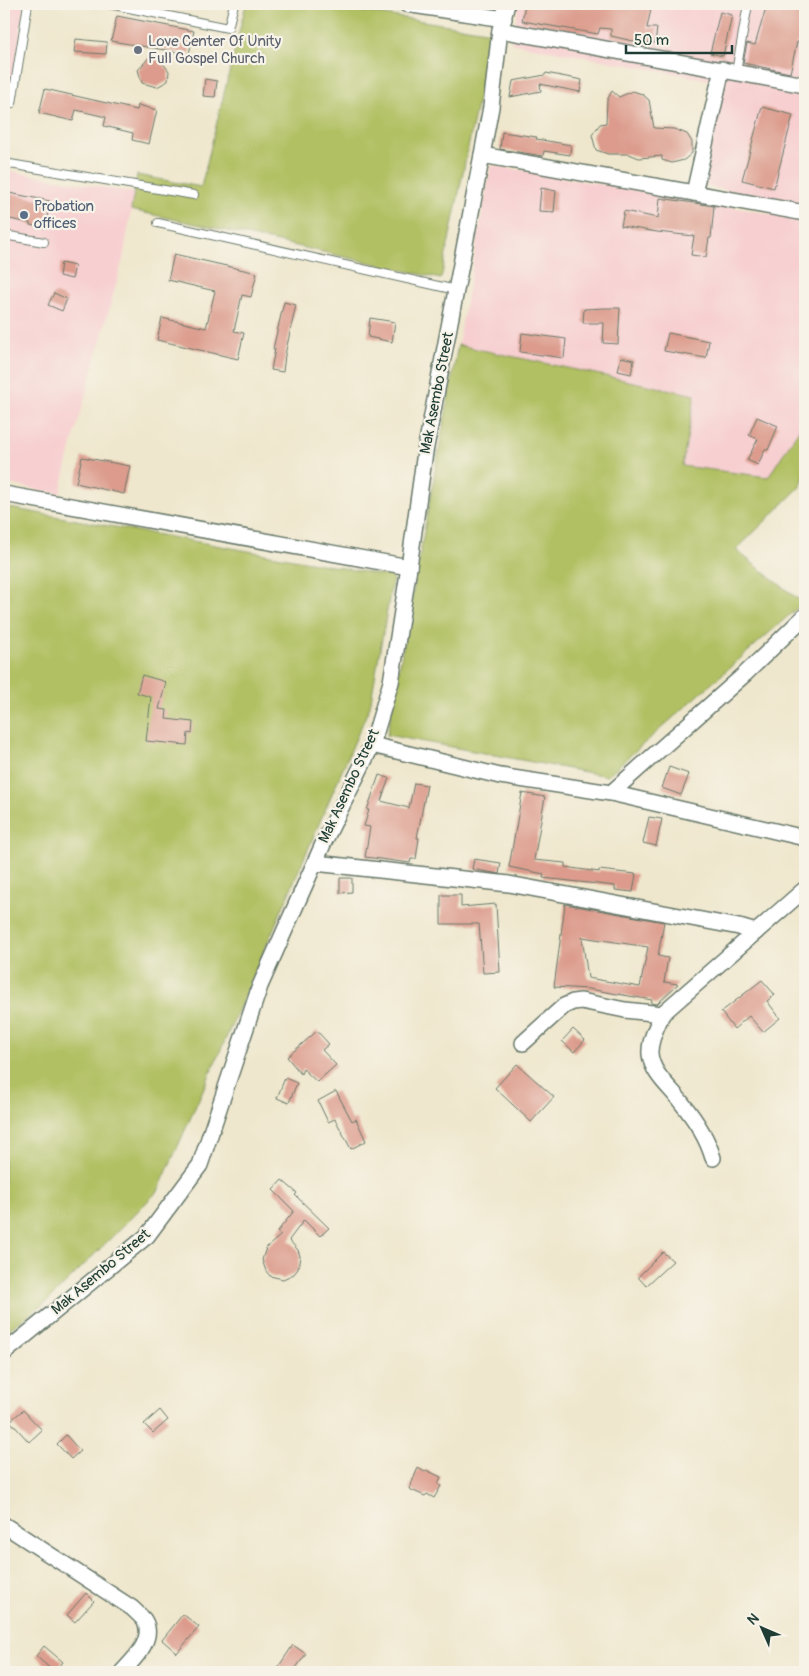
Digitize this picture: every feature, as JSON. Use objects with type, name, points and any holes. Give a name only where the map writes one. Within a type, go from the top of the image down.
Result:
[{"type":"street","points":[[406,4],[805,85]]},
{"type":"street","name":"Mak Asembo Street","points":[[4,1353],[147,1236],[200,1165],[260,986],[314,863],[372,745],[391,682],[425,452],[491,107],[502,25],[507,4]]},
{"type":"street","points":[[694,193],[729,71]]},
{"type":"street","points":[[482,154],[805,213]]},
{"type":"street","points":[[4,494],[409,567]]},
{"type":"street","points":[[611,794],[745,674],[805,616]]},
{"type":"street","points":[[372,745],[500,776],[611,794],[805,838]]},
{"type":"street","points":[[314,863],[509,884],[739,927],[756,932]]},
{"type":"street","points":[[713,1158],[703,1132],[682,1103],[654,1070],[650,1053],[653,1036],[662,1014],[805,889]]},
{"type":"street","points":[[522,1043],[564,1006],[573,1002],[581,1001],[625,1010],[662,1014]]},
{"type":"street","points":[[4,1525],[132,1608],[145,1622],[147,1636],[139,1654],[122,1672]]},
{"type":"lane","points":[[4,102],[12,103],[28,4]]},
{"type":"lane","points":[[109,4],[228,28],[234,4]]},
{"type":"lane","points":[[729,71],[748,4]]},
{"type":"lane","points":[[4,162],[194,195]]},
{"type":"lane","points":[[158,223],[456,290]]},
{"type":"lane","points":[[4,235],[44,242]]},
{"type":"shaded area","points":[[4,4],[24,4],[4,151]]},
{"type":"shaded area","points":[[519,4],[805,4],[805,207],[702,185],[725,83],[511,43]]},
{"type":"shaded area","points":[[491,165],[805,220],[805,421],[768,477],[682,466],[695,395],[458,345]]},
{"type":"shaded area","points":[[4,170],[134,193],[123,259],[60,494],[4,483]]},
{"type":"green space","points":[[246,4],[316,4],[492,32],[441,279],[131,210],[137,175],[201,187]]},
{"type":"green space","points":[[458,345],[695,395],[682,466],[768,477],[805,421],[805,475],[800,487],[736,550],[803,603],[607,776],[387,735]]},
{"type":"green space","points":[[4,507],[393,577],[370,706],[158,1191],[49,1300],[4,1333]]},
{"type":"building","points":[[525,4],[652,4],[647,28],[657,28],[655,43],[611,36],[611,29],[600,28],[598,34],[522,21]]},
{"type":"building","points":[[767,4],[805,4],[805,44],[797,42],[790,73],[743,63],[747,43],[755,45]]},
{"type":"building","points":[[720,12],[732,15],[723,56],[710,53]]},
{"type":"building","points":[[117,16],[194,31],[189,54],[111,41]]},
{"type":"building","points":[[76,39],[107,42],[106,54],[74,52]]},
{"type":"building","points":[[154,52],[169,71],[168,81],[157,87],[142,83],[138,70]]},
{"type":"building","points":[[546,73],[582,80],[580,92],[540,84],[541,91],[510,97],[513,81],[545,75]]},
{"type":"building","points":[[205,79],[217,81],[215,97],[203,96]]},
{"type":"building","points":[[45,89],[137,110],[138,105],[157,110],[149,144],[132,140],[133,133],[104,126],[106,117],[76,110],[73,121],[39,113]]},
{"type":"building","points":[[612,91],[619,97],[633,91],[642,94],[649,100],[654,128],[674,129],[687,134],[692,142],[692,153],[684,160],[672,163],[662,160],[662,156],[639,158],[629,154],[608,154],[596,150],[592,135],[600,124],[606,123],[607,100]]},
{"type":"building","points":[[762,107],[793,115],[774,188],[742,180]]},
{"type":"building","points":[[502,132],[537,137],[536,139],[571,145],[570,155],[544,151],[543,156],[500,149]]},
{"type":"building","points":[[541,188],[556,191],[554,212],[539,211]]},
{"type":"building","points":[[4,192],[50,201],[45,228],[4,218]]},
{"type":"building","points":[[660,198],[714,206],[711,238],[709,238],[706,257],[691,255],[694,236],[621,226],[624,211],[658,218]]},
{"type":"building","points":[[174,254],[257,273],[251,297],[242,295],[234,331],[244,333],[238,359],[157,340],[162,318],[206,328],[215,291],[168,280]]},
{"type":"building","points":[[61,263],[75,266],[72,279],[59,276]]},
{"type":"building","points":[[54,293],[67,299],[62,311],[48,305]]},
{"type":"building","points":[[284,302],[296,305],[283,372],[271,370],[275,349],[273,349]]},
{"type":"building","points":[[620,308],[618,344],[603,343],[604,323],[583,323],[584,309]]},
{"type":"building","points":[[370,318],[395,322],[392,342],[368,337]]},
{"type":"building","points":[[522,333],[566,339],[564,358],[520,352]]},
{"type":"building","points":[[668,333],[709,341],[706,358],[664,351]]},
{"type":"building","points":[[621,357],[634,360],[631,374],[618,371]]},
{"type":"building","points":[[757,417],[778,426],[768,450],[765,449],[758,465],[747,460],[758,439],[749,435]]},
{"type":"building","points":[[82,457],[130,466],[124,494],[76,483]]},
{"type":"building","points":[[142,675],[166,682],[159,709],[167,710],[166,719],[193,722],[192,734],[188,733],[187,745],[146,741],[151,697],[137,693]]},
{"type":"building","points":[[669,767],[689,774],[681,795],[662,788]]},
{"type":"building","points":[[379,775],[389,778],[381,801],[409,808],[414,783],[427,785],[417,838],[419,838],[416,859],[411,859],[410,863],[365,857],[370,827],[364,826],[369,810],[367,810]]},
{"type":"building","points":[[522,793],[545,797],[534,860],[565,863],[565,867],[599,872],[599,870],[636,874],[633,892],[615,890],[615,886],[543,878],[544,874],[509,867]]},
{"type":"building","points":[[649,817],[662,819],[656,846],[643,843]]},
{"type":"building","points":[[474,859],[501,863],[499,874],[472,869]]},
{"type":"building","points":[[340,878],[352,878],[352,892],[340,893]]},
{"type":"building","points":[[441,895],[461,895],[461,907],[496,904],[500,972],[483,973],[479,924],[441,924]]},
{"type":"building","points":[[565,904],[664,922],[658,956],[668,958],[664,982],[678,984],[657,1004],[651,1003],[652,1000],[589,989],[554,987]],"holes":[[[582,937],[648,947],[640,987],[588,978]]]},
{"type":"building","points":[[762,980],[775,995],[767,1001],[780,1018],[763,1032],[749,1016],[734,1029],[721,1012]]},
{"type":"building","points":[[573,1029],[585,1040],[574,1052],[562,1041]]},
{"type":"building","points":[[317,1031],[329,1044],[322,1050],[336,1065],[317,1082],[303,1069],[301,1074],[287,1057]]},
{"type":"building","points":[[517,1064],[554,1097],[531,1122],[495,1088]]},
{"type":"building","points":[[285,1078],[297,1083],[289,1103],[277,1098]]},
{"type":"building","points":[[336,1091],[352,1121],[356,1119],[366,1141],[351,1149],[335,1119],[328,1122],[318,1101]]},
{"type":"building","points":[[282,1180],[297,1193],[295,1195],[329,1228],[320,1236],[304,1220],[289,1240],[298,1250],[300,1256],[298,1269],[294,1274],[283,1279],[270,1276],[262,1260],[266,1248],[281,1235],[277,1232],[294,1211],[273,1190]]},
{"type":"building","points":[[663,1252],[673,1261],[646,1286],[638,1277]]},
{"type":"building","points":[[23,1410],[42,1430],[29,1442],[10,1421]]},
{"type":"building","points":[[160,1410],[168,1420],[153,1433],[144,1424]]},
{"type":"building","points":[[66,1435],[80,1451],[71,1459],[57,1444]]},
{"type":"building","points":[[418,1468],[441,1477],[438,1484],[441,1486],[434,1498],[409,1489]]},
{"type":"building","points":[[86,1593],[94,1601],[75,1622],[67,1615]]},
{"type":"building","points":[[183,1614],[199,1627],[177,1653],[162,1640]]},
{"type":"building","points":[[293,1645],[306,1654],[293,1672],[275,1672]]},
{"type":"building","points":[[44,1646],[63,1662],[54,1672],[36,1656]]},
{"type":"place","name":"Love Center Of Unity Full Gospel Church","points":[[138,50]]},
{"type":"place","name":"Probation offices","points":[[24,215]]}]
